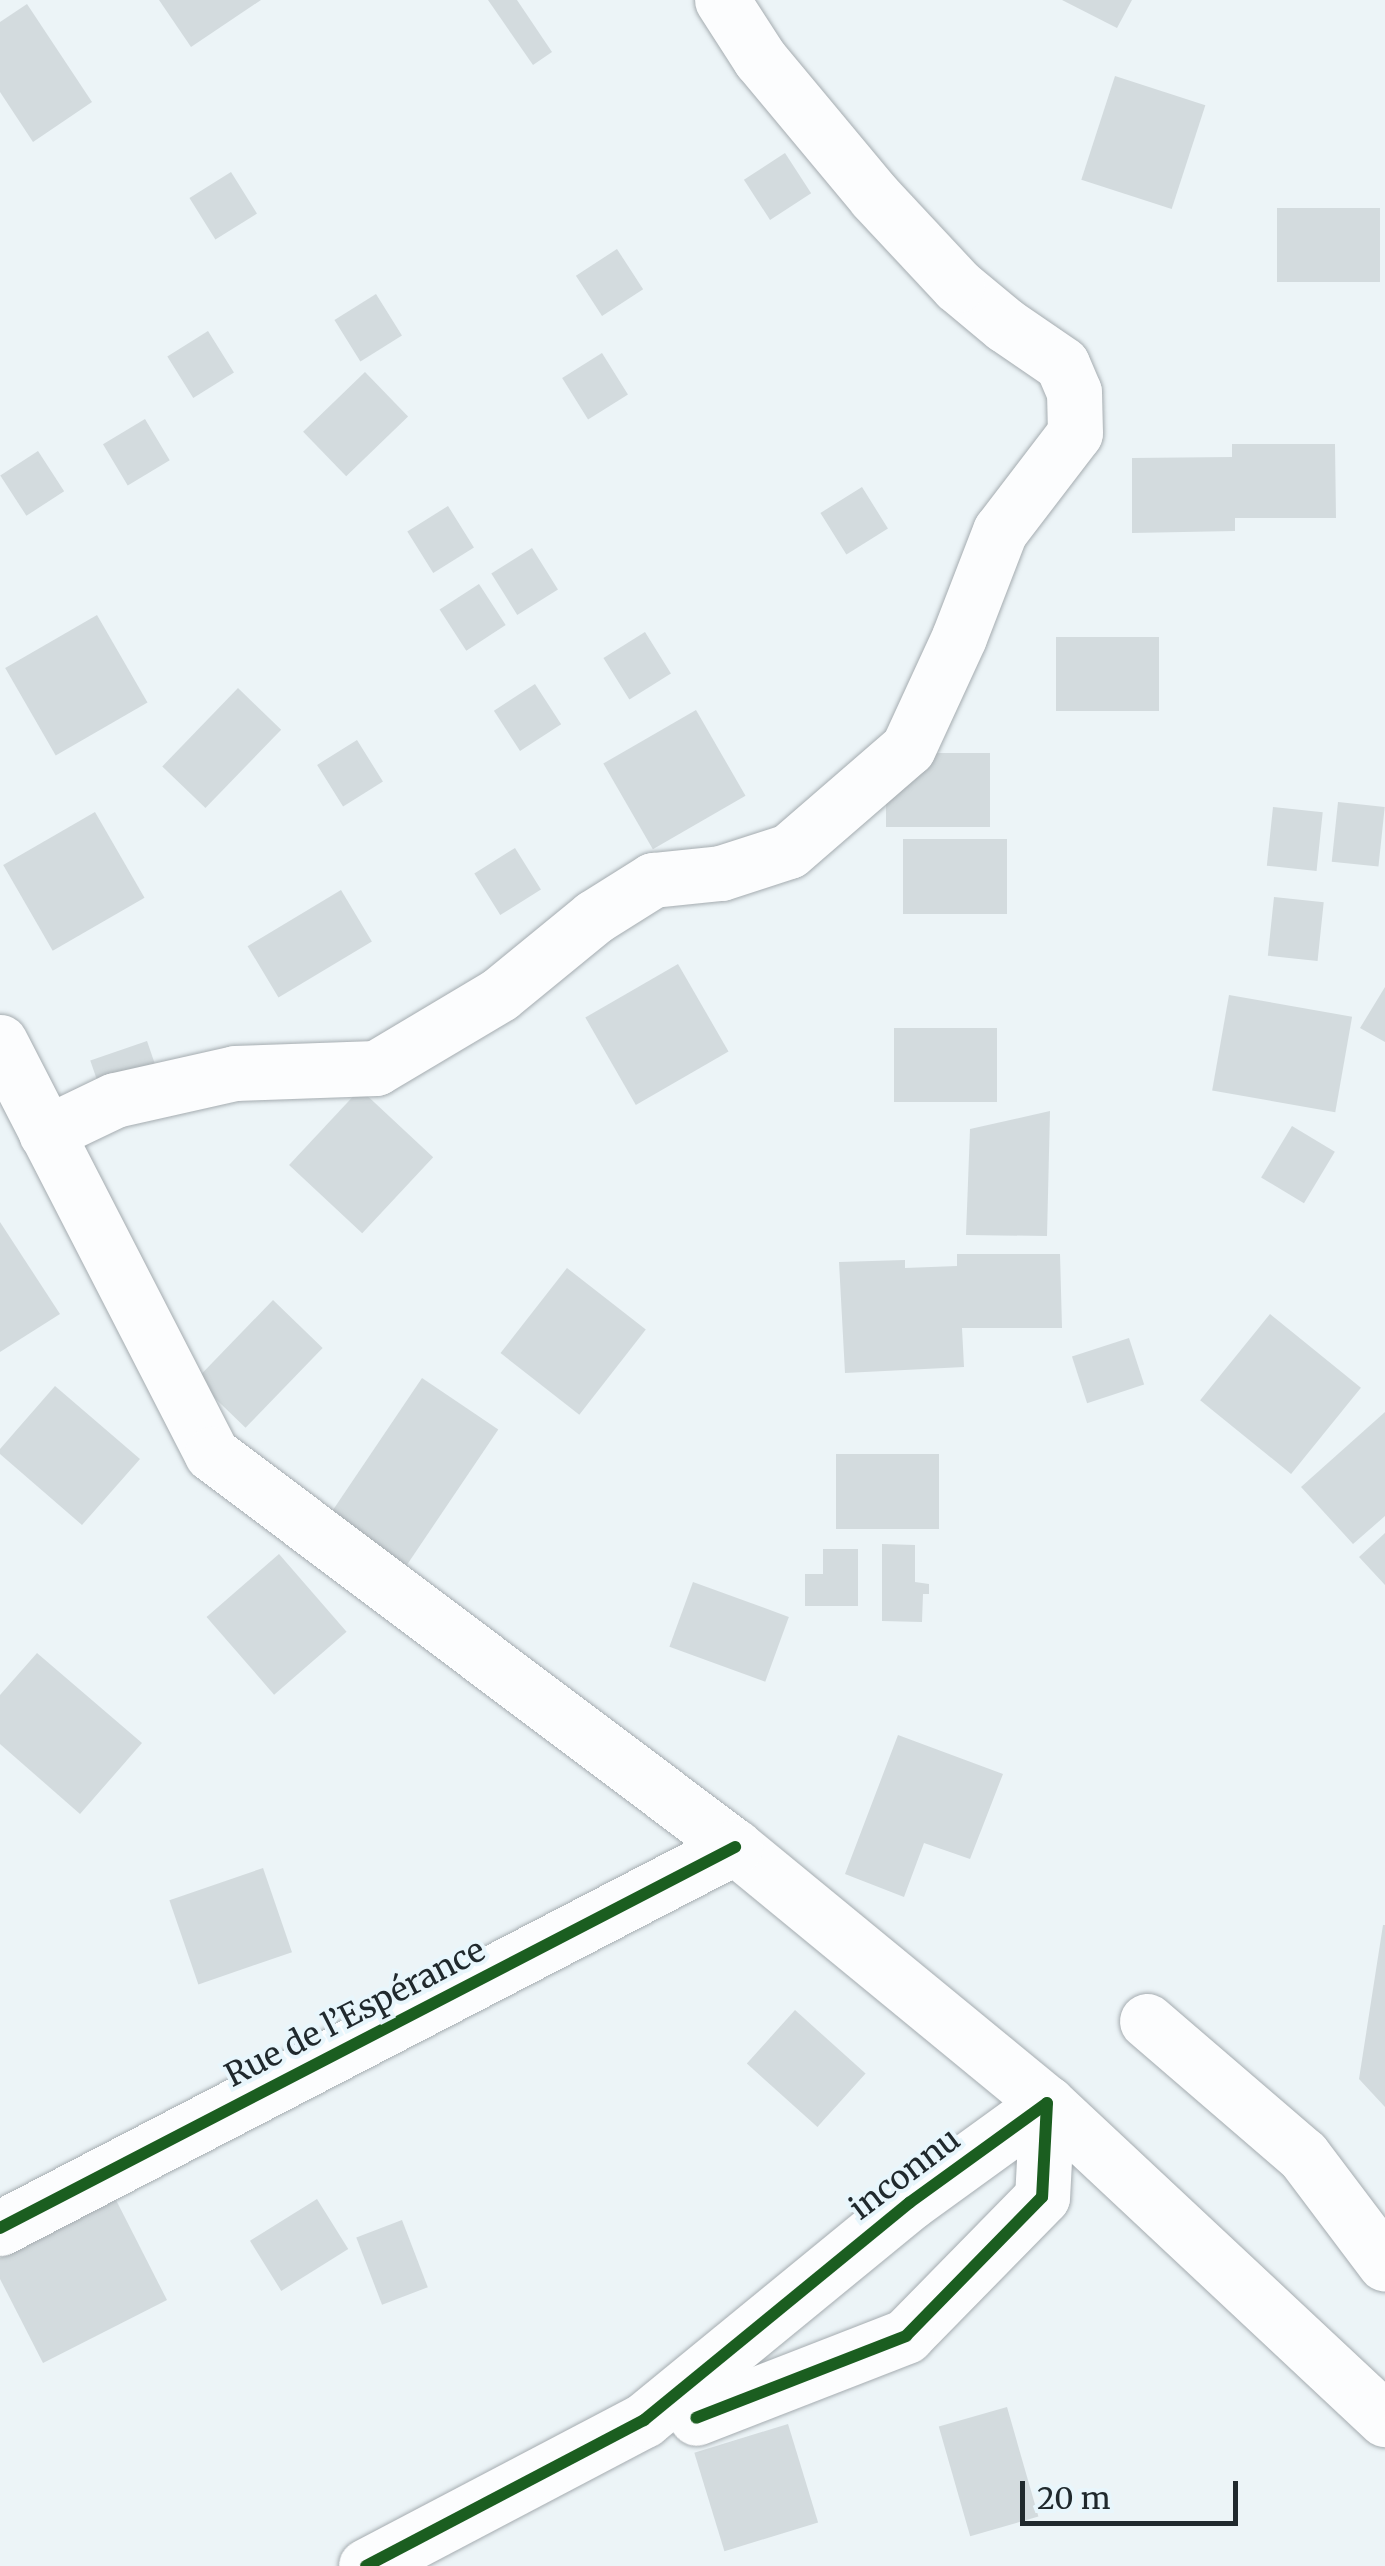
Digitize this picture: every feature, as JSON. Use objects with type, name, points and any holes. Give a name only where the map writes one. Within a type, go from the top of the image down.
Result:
[{"type":"street","points":[[46,1133],[115,1100],[236,1073],[376,1068],[500,994],[594,917],[653,880],[721,873],[789,852],[908,748],[960,637],[1000,532],[1075,433],[1074,392],[1062,364],[1005,325],[957,284],[876,197],[760,59],[722,0]]},
{"type":"street","points":[[0,1042],[212,1454],[735,1847],[1047,2103],[1385,2419]]},
{"type":"street","name":"Rue de l’Espérance","points":[[0,2228],[735,1847]]},
{"type":"street","points":[[1147,2021],[1303,2156],[1385,2264]]},
{"type":"street","points":[[696,2418],[906,2336],[1042,2197],[1047,2103]]},
{"type":"street","name":"inconnu","points":[[366,2566],[564,2458],[644,2420],[910,2203],[1047,2103]]},
{"type":"building","points":[[159,0],[261,0],[191,47]]},
{"type":"building","points":[[488,0],[517,0],[552,52],[533,65]]},
{"type":"building","points":[[1062,0],[1132,0],[1117,28]]},
{"type":"building","points":[[27,4],[92,102],[33,142],[0,92],[0,22]]},
{"type":"building","points":[[1115,76],[1205,105],[1172,209],[1081,180]]},
{"type":"building","points":[[785,153],[811,193],[770,220],[744,180]]},
{"type":"building","points":[[231,172],[257,214],[215,240],[189,198]]},
{"type":"building","points":[[1277,208],[1380,208],[1380,282],[1277,282]]},
{"type":"building","points":[[617,249],[643,289],[602,316],[576,276]]},
{"type":"building","points":[[376,294],[402,336],[360,362],[334,320]]},
{"type":"building","points":[[208,331],[234,373],[193,398],[167,356]]},
{"type":"building","points":[[602,353],[628,395],[588,419],[562,378]]},
{"type":"building","points":[[365,372],[408,417],[346,476],[303,432]]},
{"type":"building","points":[[145,419],[170,460],[128,485],[103,444]]},
{"type":"building","points":[[1232,444],[1335,444],[1336,518],[1235,518],[1235,531],[1132,533],[1132,458],[1232,457]]},
{"type":"building","points":[[38,451],[64,491],[26,516],[0,476]]},
{"type":"building","points":[[862,487],[888,529],[846,555],[820,513]]},
{"type":"building","points":[[448,506],[474,548],[433,573],[407,531]]},
{"type":"building","points":[[532,548],[558,590],[517,615],[491,573]]},
{"type":"building","points":[[479,584],[506,625],[466,651],[440,610]]},
{"type":"building","points":[[97,615],[148,702],[56,755],[5,668]]},
{"type":"building","points":[[645,632],[671,674],[629,700],[603,658]]},
{"type":"building","points":[[1056,637],[1159,637],[1159,711],[1056,711]]},
{"type":"building","points":[[535,684],[561,724],[520,751],[494,711]]},
{"type":"building","points":[[238,688],[281,730],[205,808],[162,766]]},
{"type":"building","points":[[696,710],[746,796],[653,849],[603,764]]},
{"type":"building","points":[[357,740],[383,782],[343,806],[317,765]]},
{"type":"building","points":[[886,753],[990,753],[990,827],[886,827]]},
{"type":"building","points":[[1338,802],[1385,807],[1378,867],[1332,862]]},
{"type":"building","points":[[1273,807],[1323,812],[1317,871],[1267,866]]},
{"type":"building","points":[[95,812],[144,898],[53,951],[3,865]]},
{"type":"building","points":[[903,839],[1007,839],[1007,914],[903,914]]},
{"type":"building","points":[[515,848],[541,890],[500,915],[474,873]]},
{"type":"building","points":[[341,890],[372,941],[278,998],[248,946]]},
{"type":"building","points":[[1274,897],[1324,902],[1318,961],[1268,956]]},
{"type":"building","points":[[678,964],[729,1051],[636,1105],[585,1018]]},
{"type":"building","points":[[1385,987],[1385,1042],[1360,1028]]},
{"type":"building","points":[[1229,995],[1352,1017],[1335,1112],[1212,1091]]},
{"type":"building","points":[[894,1028],[997,1028],[997,1102],[894,1102]]},
{"type":"building","points":[[147,1041],[163,1088],[107,1108],[90,1061]]},
{"type":"building","points":[[360,1089],[433,1157],[362,1233],[289,1165]]},
{"type":"building","points":[[1050,1111],[1047,1236],[966,1235],[970,1129]]},
{"type":"building","points":[[1292,1126],[1335,1152],[1304,1203],[1261,1177]]},
{"type":"building","points":[[0,1222],[60,1314],[0,1352]]},
{"type":"building","points":[[957,1254],[1060,1254],[1062,1328],[962,1328],[964,1367],[845,1373],[839,1262],[905,1260],[905,1268],[957,1266]]},
{"type":"building","points":[[567,1268],[646,1330],[579,1415],[501,1353]]},
{"type":"building","points":[[273,1300],[323,1348],[246,1428],[196,1380]]},
{"type":"building","points":[[1270,1314],[1361,1388],[1291,1474],[1200,1400]]},
{"type":"building","points":[[1129,1338],[1144,1385],[1087,1403],[1072,1357]]},
{"type":"building","points":[[422,1378],[498,1429],[401,1574],[325,1522]]},
{"type":"building","points":[[55,1386],[140,1459],[82,1525],[0,1454],[0,1449]]},
{"type":"building","points":[[1385,1412],[1385,1516],[1353,1544],[1301,1487]]},
{"type":"building","points":[[836,1454],[939,1454],[939,1529],[836,1529]]},
{"type":"building","points":[[1385,1533],[1385,1585],[1359,1557]]},
{"type":"building","points":[[882,1544],[915,1545],[915,1582],[929,1584],[929,1594],[923,1594],[922,1622],[882,1621]]},
{"type":"building","points":[[823,1549],[858,1549],[858,1606],[805,1606],[805,1574],[823,1574]]},
{"type":"building","points":[[279,1554],[347,1632],[274,1695],[207,1617]]},
{"type":"building","points":[[693,1582],[789,1617],[765,1682],[669,1647]]},
{"type":"building","points":[[37,1653],[142,1743],[80,1814],[0,1744],[0,1695]]},
{"type":"building","points":[[898,1735],[1003,1774],[970,1859],[924,1843],[904,1897],[845,1874]]},
{"type":"building","points":[[263,1868],[292,1952],[198,1984],[169,1900]]},
{"type":"building","points":[[1385,1925],[1385,2107],[1359,2079]]},
{"type":"building","points":[[795,2010],[866,2074],[817,2127],[747,2064]]},
{"type":"building","points":[[317,2199],[348,2249],[281,2291],[250,2241]]},
{"type":"building","points":[[116,2200],[167,2300],[43,2363],[0,2279],[0,2258]]},
{"type":"building","points":[[402,2220],[428,2287],[382,2305],[356,2238]]},
{"type":"building","points":[[1007,2407],[1038,2517],[970,2536],[939,2427]]},
{"type":"building","points":[[788,2424],[818,2522],[724,2551],[694,2453]]},
{"type":"cycle path","points":[[0,2228],[735,1847]]},
{"type":"cycle path","points":[[366,2566],[644,2420],[909,2203],[1047,2103],[1042,2197],[906,2336],[696,2418]]}]
